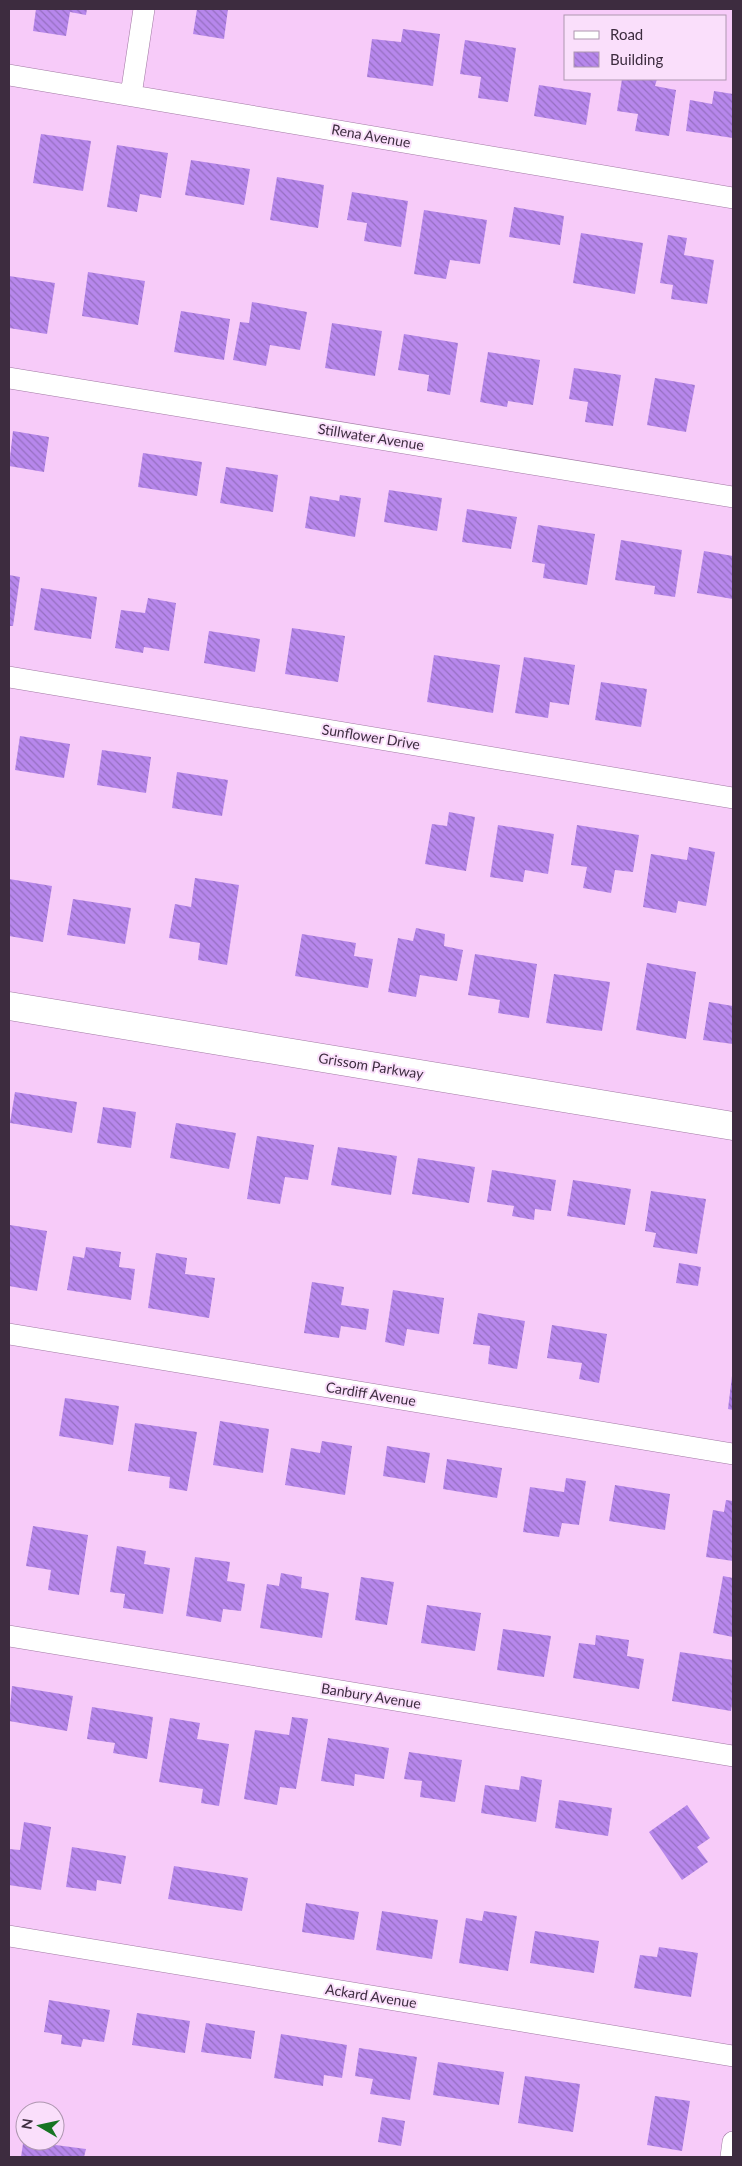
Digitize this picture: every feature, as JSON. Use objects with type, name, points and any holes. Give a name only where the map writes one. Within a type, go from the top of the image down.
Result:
[{"type":"main road","name":"Grissom Parkway","points":[[9,1006],[733,1126]]},
{"type":"street","points":[[131,95],[144,9]]},
{"type":"street","name":"Rena Avenue","points":[[9,75],[733,198]]},
{"type":"street","name":"Stillwater Avenue","points":[[9,378],[733,496]]},
{"type":"street","name":"Sunflower Drive","points":[[9,677],[733,798]]},
{"type":"street","name":"Cardiff Avenue","points":[[9,1334],[733,1454]]},
{"type":"street","name":"Banbury Avenue","points":[[9,1636],[733,1756]]},
{"type":"street","name":"Ackard Avenue","points":[[9,1936],[733,2056]]},
{"type":"street","points":[[731,2157],[733,2142]]},
{"type":"building","points":[[36,9],[87,9],[86,15],[70,12],[66,36],[33,31]]},
{"type":"building","points":[[197,9],[228,9],[224,39],[193,34]]},
{"type":"building","points":[[403,29],[440,34],[433,86],[367,77],[372,39],[401,42]]},
{"type":"building","points":[[465,40],[516,48],[508,102],[478,98],[481,77],[460,74]]},
{"type":"building","points":[[622,80],[657,80],[655,86],[676,90],[669,136],[635,131],[638,114],[617,111]]},
{"type":"building","points":[[539,85],[591,93],[586,125],[534,116]]},
{"type":"building","points":[[714,91],[733,94],[733,138],[686,131],[690,100],[712,104]]},
{"type":"building","points":[[41,134],[91,141],[83,191],[33,183]]},
{"type":"building","points":[[117,145],[168,153],[161,198],[140,194],[137,212],[107,207]]},
{"type":"building","points":[[191,160],[250,169],[244,205],[185,195]]},
{"type":"building","points":[[277,177],[324,185],[318,228],[270,220]]},
{"type":"building","points":[[352,192],[408,201],[401,247],[364,241],[367,223],[347,220]]},
{"type":"building","points":[[514,207],[564,216],[560,245],[509,237]]},
{"type":"building","points":[[424,210],[487,220],[480,264],[450,260],[446,279],[414,274]]},
{"type":"building","points":[[581,233],[643,243],[635,294],[573,283]]},
{"type":"building","points":[[668,235],[687,238],[684,255],[714,260],[707,304],[671,299],[673,285],[660,283]]},
{"type":"building","points":[[88,272],[145,281],[138,325],[82,316]]},
{"type":"building","points":[[9,276],[55,283],[47,334],[9,328]]},
{"type":"building","points":[[252,302],[307,312],[300,350],[270,345],[266,366],[233,360],[240,322],[249,323]]},
{"type":"building","points":[[181,311],[230,319],[224,360],[174,352]]},
{"type":"building","points":[[332,323],[382,331],[375,376],[325,368]]},
{"type":"building","points":[[404,334],[458,343],[450,395],[427,391],[429,375],[398,370]]},
{"type":"building","points":[[488,352],[540,360],[533,405],[508,401],[507,407],[480,402]]},
{"type":"building","points":[[574,368],[621,375],[613,426],[585,422],[588,402],[569,399]]},
{"type":"building","points":[[655,378],[695,385],[686,432],[647,425]]},
{"type":"building","points":[[13,431],[49,437],[44,472],[9,466]]},
{"type":"building","points":[[143,453],[202,462],[197,496],[138,487]]},
{"type":"building","points":[[226,467],[278,475],[273,512],[220,503]]},
{"type":"building","points":[[389,490],[442,498],[437,531],[384,522]]},
{"type":"building","points":[[340,495],[361,498],[355,537],[305,528],[310,496],[339,501]]},
{"type":"building","points":[[467,509],[517,517],[511,549],[462,542]]},
{"type":"building","points":[[538,525],[595,534],[587,585],[543,578],[545,564],[532,562]]},
{"type":"building","points":[[621,540],[682,550],[675,597],[654,594],[655,586],[615,580]]},
{"type":"building","points":[[704,551],[733,556],[733,599],[697,593]]},
{"type":"building","points":[[9,575],[20,577],[13,626],[9,626]]},
{"type":"building","points":[[41,588],[97,597],[91,639],[34,630]]},
{"type":"building","points":[[148,598],[176,603],[169,651],[144,647],[143,653],[115,648],[121,610],[145,613]]},
{"type":"building","points":[[292,628],[345,636],[338,682],[285,674]]},
{"type":"building","points":[[209,631],[260,639],[255,672],[204,663]]},
{"type":"building","points":[[434,655],[500,665],[493,713],[427,702]]},
{"type":"building","points":[[524,657],[575,665],[569,705],[550,702],[548,718],[515,713]]},
{"type":"building","points":[[601,682],[647,689],[641,727],[595,720]]},
{"type":"building","points":[[20,736],[70,744],[64,778],[15,770]]},
{"type":"building","points":[[102,750],[151,757],[146,793],[97,785]]},
{"type":"building","points":[[177,772],[228,780],[222,816],[172,808]]},
{"type":"building","points":[[449,812],[475,817],[466,871],[425,864],[432,824],[447,826]]},
{"type":"building","points":[[498,825],[554,834],[548,874],[525,870],[523,882],[490,877]]},
{"type":"building","points":[[577,825],[639,835],[633,872],[615,870],[611,893],[583,888],[587,867],[571,865]]},
{"type":"building","points":[[689,847],[715,852],[706,906],[678,901],[676,913],[643,907],[651,854],[687,860]]},
{"type":"building","points":[[195,878],[239,885],[227,965],[198,960],[200,943],[169,938],[175,904],[191,907]]},
{"type":"building","points":[[9,879],[52,886],[43,942],[9,936]]},
{"type":"building","points":[[73,899],[131,908],[125,944],[67,935]]},
{"type":"building","points":[[416,928],[445,934],[444,946],[463,950],[457,981],[420,975],[416,997],[388,992],[398,938],[413,941]]},
{"type":"building","points":[[302,934],[356,943],[354,956],[373,959],[368,988],[295,976]]},
{"type":"building","points":[[475,954],[537,964],[529,1018],[498,1013],[500,1000],[468,995]]},
{"type":"building","points":[[647,963],[696,972],[686,1039],[636,1030]]},
{"type":"building","points":[[554,974],[610,982],[602,1031],[546,1023]]},
{"type":"building","points":[[709,1002],[733,1006],[733,1044],[703,1040]]},
{"type":"building","points":[[15,1092],[77,1102],[72,1133],[10,1123]]},
{"type":"building","points":[[103,1107],[136,1112],[131,1148],[97,1143]]},
{"type":"building","points":[[176,1123],[236,1133],[229,1169],[170,1158]]},
{"type":"building","points":[[257,1136],[314,1145],[308,1180],[285,1177],[280,1204],[247,1199]]},
{"type":"building","points":[[338,1147],[397,1156],[391,1195],[331,1185]]},
{"type":"building","points":[[418,1158],[475,1167],[469,1203],[412,1194]]},
{"type":"building","points":[[492,1170],[556,1180],[551,1211],[535,1209],[534,1220],[512,1216],[514,1206],[487,1202]]},
{"type":"building","points":[[573,1180],[631,1189],[625,1225],[567,1216]]},
{"type":"building","points":[[651,1191],[706,1199],[697,1254],[653,1247],[656,1233],[645,1231]]},
{"type":"building","points":[[10,1225],[47,1231],[37,1291],[9,1286]]},
{"type":"building","points":[[86,1247],[121,1252],[119,1267],[135,1269],[131,1300],[67,1290],[73,1256],[84,1258]]},
{"type":"building","points":[[156,1253],[187,1258],[185,1274],[215,1278],[209,1318],[148,1308]]},
{"type":"building","points":[[679,1263],[701,1267],[698,1286],[676,1283]]},
{"type":"building","points":[[312,1282],[344,1287],[341,1305],[369,1309],[366,1330],[341,1326],[339,1338],[304,1333]]},
{"type":"building","points":[[393,1290],[444,1298],[439,1334],[407,1329],[404,1346],[385,1342]]},
{"type":"building","points":[[478,1313],[525,1321],[517,1369],[488,1364],[490,1346],[473,1344]]},
{"type":"building","points":[[552,1325],[607,1334],[599,1383],[579,1379],[582,1363],[547,1358]]},
{"type":"building","points":[[733,1376],[733,1410],[728,1409]]},
{"type":"building","points":[[65,1398],[119,1406],[113,1445],[59,1436]]},
{"type":"building","points":[[220,1421],[269,1429],[263,1473],[213,1465]]},
{"type":"building","points":[[135,1423],[197,1432],[187,1491],[169,1488],[170,1477],[128,1471]]},
{"type":"building","points":[[322,1441],[352,1446],[345,1495],[285,1485],[291,1448],[320,1453]]},
{"type":"building","points":[[387,1446],[430,1453],[425,1483],[383,1476]]},
{"type":"building","points":[[447,1459],[502,1468],[497,1498],[443,1489]]},
{"type":"building","points":[[566,1478],[586,1481],[579,1525],[562,1523],[559,1537],[523,1532],[530,1487],[564,1492]]},
{"type":"building","points":[[615,1485],[670,1494],[665,1530],[609,1521]]},
{"type":"building","points":[[726,1500],[733,1501],[733,1561],[706,1557],[713,1510],[724,1512]]},
{"type":"building","points":[[33,1526],[88,1535],[79,1595],[48,1590],[51,1570],[26,1566]]},
{"type":"building","points":[[117,1546],[146,1551],[144,1564],[170,1568],[163,1614],[123,1608],[125,1594],[110,1592]]},
{"type":"building","points":[[195,1557],[230,1562],[227,1581],[245,1584],[241,1611],[223,1609],[221,1622],[186,1616]]},
{"type":"building","points":[[281,1573],[302,1577],[301,1588],[329,1593],[322,1638],[260,1628],[267,1584],[279,1586]]},
{"type":"building","points":[[723,1576],[733,1578],[733,1637],[713,1633]]},
{"type":"building","points":[[361,1577],[394,1582],[387,1625],[355,1620]]},
{"type":"building","points":[[427,1605],[481,1613],[475,1651],[421,1643]]},
{"type":"building","points":[[503,1629],[551,1636],[544,1677],[497,1670]]},
{"type":"building","points":[[596,1635],[629,1640],[627,1656],[644,1659],[639,1689],[573,1678],[579,1643],[595,1645]]},
{"type":"building","points":[[680,1652],[733,1660],[731,1711],[672,1701]]},
{"type":"building","points":[[12,1686],[73,1696],[67,1731],[9,1721]]},
{"type":"building","points":[[92,1707],[153,1717],[147,1759],[113,1753],[115,1743],[87,1739]]},
{"type":"building","points":[[292,1717],[308,1719],[296,1789],[280,1787],[277,1805],[244,1799],[255,1730],[289,1735]]},
{"type":"building","points":[[170,1718],[200,1723],[197,1739],[229,1744],[219,1806],[201,1803],[203,1789],[159,1782]]},
{"type":"building","points":[[328,1738],[389,1748],[384,1779],[355,1774],[354,1786],[321,1781]]},
{"type":"building","points":[[409,1752],[462,1760],[455,1802],[420,1797],[422,1781],[404,1779]]},
{"type":"building","points":[[521,1776],[542,1780],[536,1822],[481,1813],[485,1785],[519,1790]]},
{"type":"building","points":[[559,1800],[612,1808],[608,1836],[555,1828]]},
{"type":"building","points":[[687,1805],[710,1838],[697,1847],[708,1862],[682,1880],[649,1832]]},
{"type":"building","points":[[24,1822],[51,1827],[41,1890],[9,1885],[9,1849],[20,1850]]},
{"type":"building","points":[[72,1847],[126,1856],[121,1884],[97,1880],[96,1891],[66,1887]]},
{"type":"building","points":[[174,1866],[248,1878],[242,1911],[168,1899]]},
{"type":"building","points":[[306,1903],[359,1912],[354,1940],[302,1932]]},
{"type":"building","points":[[382,1911],[438,1920],[432,1959],[376,1950]]},
{"type":"building","points":[[484,1911],[517,1916],[508,1971],[459,1963],[466,1918],[482,1921]]},
{"type":"building","points":[[535,1931],[599,1941],[594,1973],[530,1963]]},
{"type":"building","points":[[659,1947],[698,1953],[691,1997],[634,1988],[640,1955],[657,1957]]},
{"type":"building","points":[[49,2000],[110,2010],[104,2042],[83,2039],[81,2047],[61,2044],[62,2035],[44,2032]]},
{"type":"building","points":[[137,2013],[190,2021],[185,2053],[132,2045]]},
{"type":"building","points":[[206,2023],[255,2031],[251,2059],[201,2052]]},
{"type":"building","points":[[281,2034],[347,2045],[342,2078],[324,2075],[323,2086],[274,2078]]},
{"type":"building","points":[[359,2048],[417,2057],[410,2100],[370,2094],[373,2079],[355,2076]]},
{"type":"building","points":[[438,2062],[504,2072],[499,2105],[433,2095]]},
{"type":"building","points":[[525,2076],[580,2084],[573,2132],[518,2123]]},
{"type":"building","points":[[655,2096],[690,2101],[682,2151],[647,2145]]},
{"type":"building","points":[[382,2117],[405,2121],[401,2146],[378,2142]]},
{"type":"building","points":[[65,2146],[86,2149],[84,2157],[21,2157],[22,2151],[65,2151]]}]
